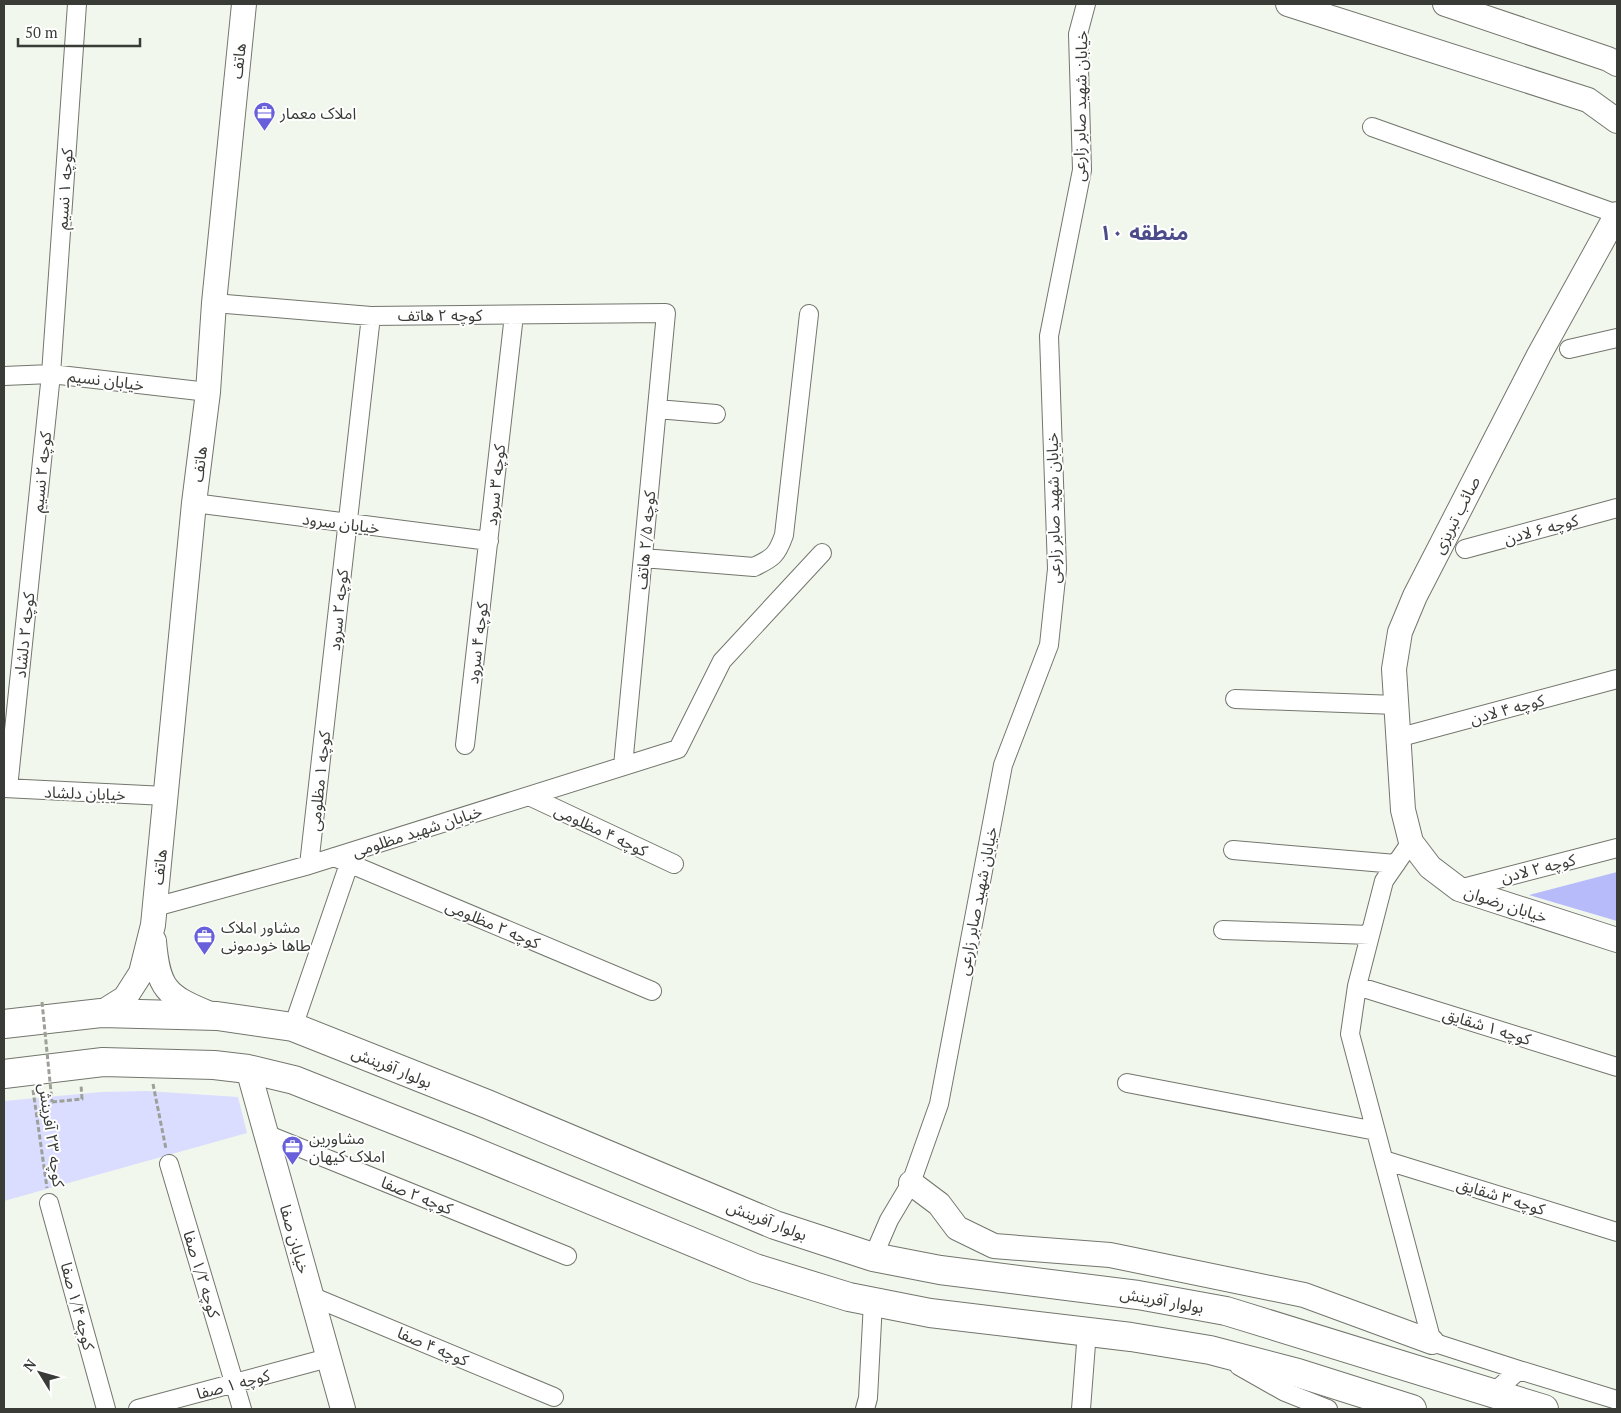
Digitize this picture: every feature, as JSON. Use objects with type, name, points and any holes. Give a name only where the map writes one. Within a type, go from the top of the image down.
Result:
[{"type":"main road","name":"بولوار آفرینش","points":[[4,1024],[101,1013],[217,1016],[293,1027],[487,1104],[775,1225],[873,1257],[940,1270],[1138,1295],[1226,1311],[1544,1409]]},
{"type":"main road","points":[[17,1072],[103,1062],[150,1063],[214,1065],[248,1069],[294,1080],[468,1149],[755,1268],[849,1297],[930,1313],[1087,1331],[1210,1350],[1298,1373],[1412,1409]]},
{"type":"street","name":"کوچه ۱ نسیم","points":[[51,374],[78,4]]},
{"type":"street","name":"هاتف","points":[[101,1013],[125,998],[141,973],[154,916],[194,503],[208,392],[214,303],[244,4]]},
{"type":"street","name":"خیابان شهید صابر زارعی","points":[[873,1257],[889,1220],[911,1183],[939,1104],[1003,765],[1049,645],[1057,569],[1049,336],[1082,170],[1078,34],[1086,4]]},
{"type":"street","points":[[1288,4],[1588,100],[1617,120]]},
{"type":"street","points":[[1445,4],[1608,59],[1617,64]]},
{"type":"street","points":[[1372,127],[1617,214]]},
{"type":"street","name":"صائب تبریزی","points":[[1411,842],[1403,810],[1397,738],[1394,669],[1400,632],[1415,596],[1539,355],[1617,214]]},
{"type":"street","name":"کوچه ۲ هاتف","points":[[214,303],[371,316],[666,313]]},
{"type":"street","name":"کوچه ۲/۵ هاتف","points":[[623,766],[666,313]]},
{"type":"street","points":[[643,558],[754,567],[770,559],[779,551],[784,535],[809,314]]},
{"type":"street","name":"کوچه ۳ سرود","points":[[489,541],[514,315]]},
{"type":"street","name":"کوچه ۲ سرود","points":[[328,697],[371,316]]},
{"type":"street","points":[[1569,349],[1617,338]]},
{"type":"street","name":"خیابان نسیم","points":[[4,376],[51,374],[208,392]]},
{"type":"street","name":"کوچه ۲ نسیم","points":[[31,571],[51,374]]},
{"type":"street","points":[[657,409],[716,414]]},
{"type":"street","name":"خیابان سرود","points":[[194,503],[489,541]]},
{"type":"street","name":"کوچه ۶ لادن","points":[[1465,549],[1617,508]]},
{"type":"street","name":"کوچه ۴ سرود","points":[[465,745],[489,541]]},
{"type":"street","name":"خیابان شهید مظلومی","points":[[154,916],[309,865],[342,860],[529,796],[678,749],[722,661],[822,553]]},
{"type":"street","name":"کوچه ۲ دلشاد","points":[[6,788],[31,571]]},
{"type":"street","name":"کوچه ۴ لادن","points":[[1397,738],[1617,679]]},
{"type":"street","name":"کوچه ۱ مظلومی","points":[[309,865],[328,697]]},
{"type":"street","points":[[1235,699],[1396,705]]},
{"type":"street","name":"خیابان دلشاد","points":[[6,788],[166,796]]},
{"type":"street","name":"کوچه ۴ مظلومی","points":[[529,796],[674,864]]},
{"type":"street","points":[[1411,842],[1384,881],[1357,986],[1350,1034],[1432,1342]]},
{"type":"street","name":"خیابان رضوان","points":[[1411,842],[1430,867],[1459,889],[1617,940]]},
{"type":"street","name":"کوچه ۲ لادن","points":[[1459,889],[1617,848]]},
{"type":"street","points":[[1233,850],[1396,864]]},
{"type":"street","points":[[293,1027],[342,860]]},
{"type":"street","name":"کوچه ۲ مظلومی","points":[[342,860],[652,991]]},
{"type":"street","name":"هاتف","points":[[154,916],[156,964],[164,987],[180,1001],[217,1016]]},
{"type":"street","points":[[1223,930],[1370,936]]},
{"type":"street","name":"کوچه ۱ شقایق","points":[[1357,986],[1617,1067]]},
{"type":"street","name":"خیابان صفا","points":[[248,1069],[343,1409]]},
{"type":"street","points":[[1127,1083],[1376,1131]]},
{"type":"street","name":"کوچه ۲ صفا","points":[[266,1134],[567,1256]]},
{"type":"street","name":"کوچه ۳ شقایق","points":[[1384,1160],[1617,1232]]},
{"type":"street","name":"کوچه ۱/۲ صفا","points":[[169,1164],[242,1409]]},
{"type":"street","points":[[911,1183],[939,1204],[957,1228],[994,1246],[1110,1255],[1295,1293],[1432,1342],[1617,1400]]},
{"type":"street","name":"کوچه ۱/۴ صفا","points":[[49,1204],[106,1409]]},
{"type":"street","name":"کوچه ۴ صفا","points":[[311,1296],[554,1397]]},
{"type":"street","points":[[865,1409],[868,1398],[874,1302]]},
{"type":"street","points":[[1081,1409],[1087,1331]]},
{"type":"street","points":[[1210,1350],[1285,1392],[1328,1409]]},
{"type":"street","name":"کوچه ۱ صفا","points":[[138,1409],[328,1358]]},
{"type":"street","points":[[1492,1394],[1518,1370]]},
{"type":"path","points":[[42,1002],[52,1102],[82,1099]]},
{"type":"path","points":[[150,1063],[169,1164]]},
{"type":"path","name":"کوچه ۲۳ آفرینش","points":[[17,1072],[49,1204]]},
{"type":"shaded area","points":[[1617,872],[1617,921],[1529,895]]},
{"type":"shaded area","points":[[147,1091],[238,1097],[247,1133],[4,1201],[4,1101],[101,1092]]},
{"type":"place","name":"املاک معمار","points":[[264,132]]},
{"type":"place","name":"مشاور املاک طاها خودمونی","points":[[205,955]]},
{"type":"place","name":"مشاورین املاک کیهان","points":[[293,1166]]},
{"type":"district","name":"منطقه ۱۰","points":[[1144,232]]}]
